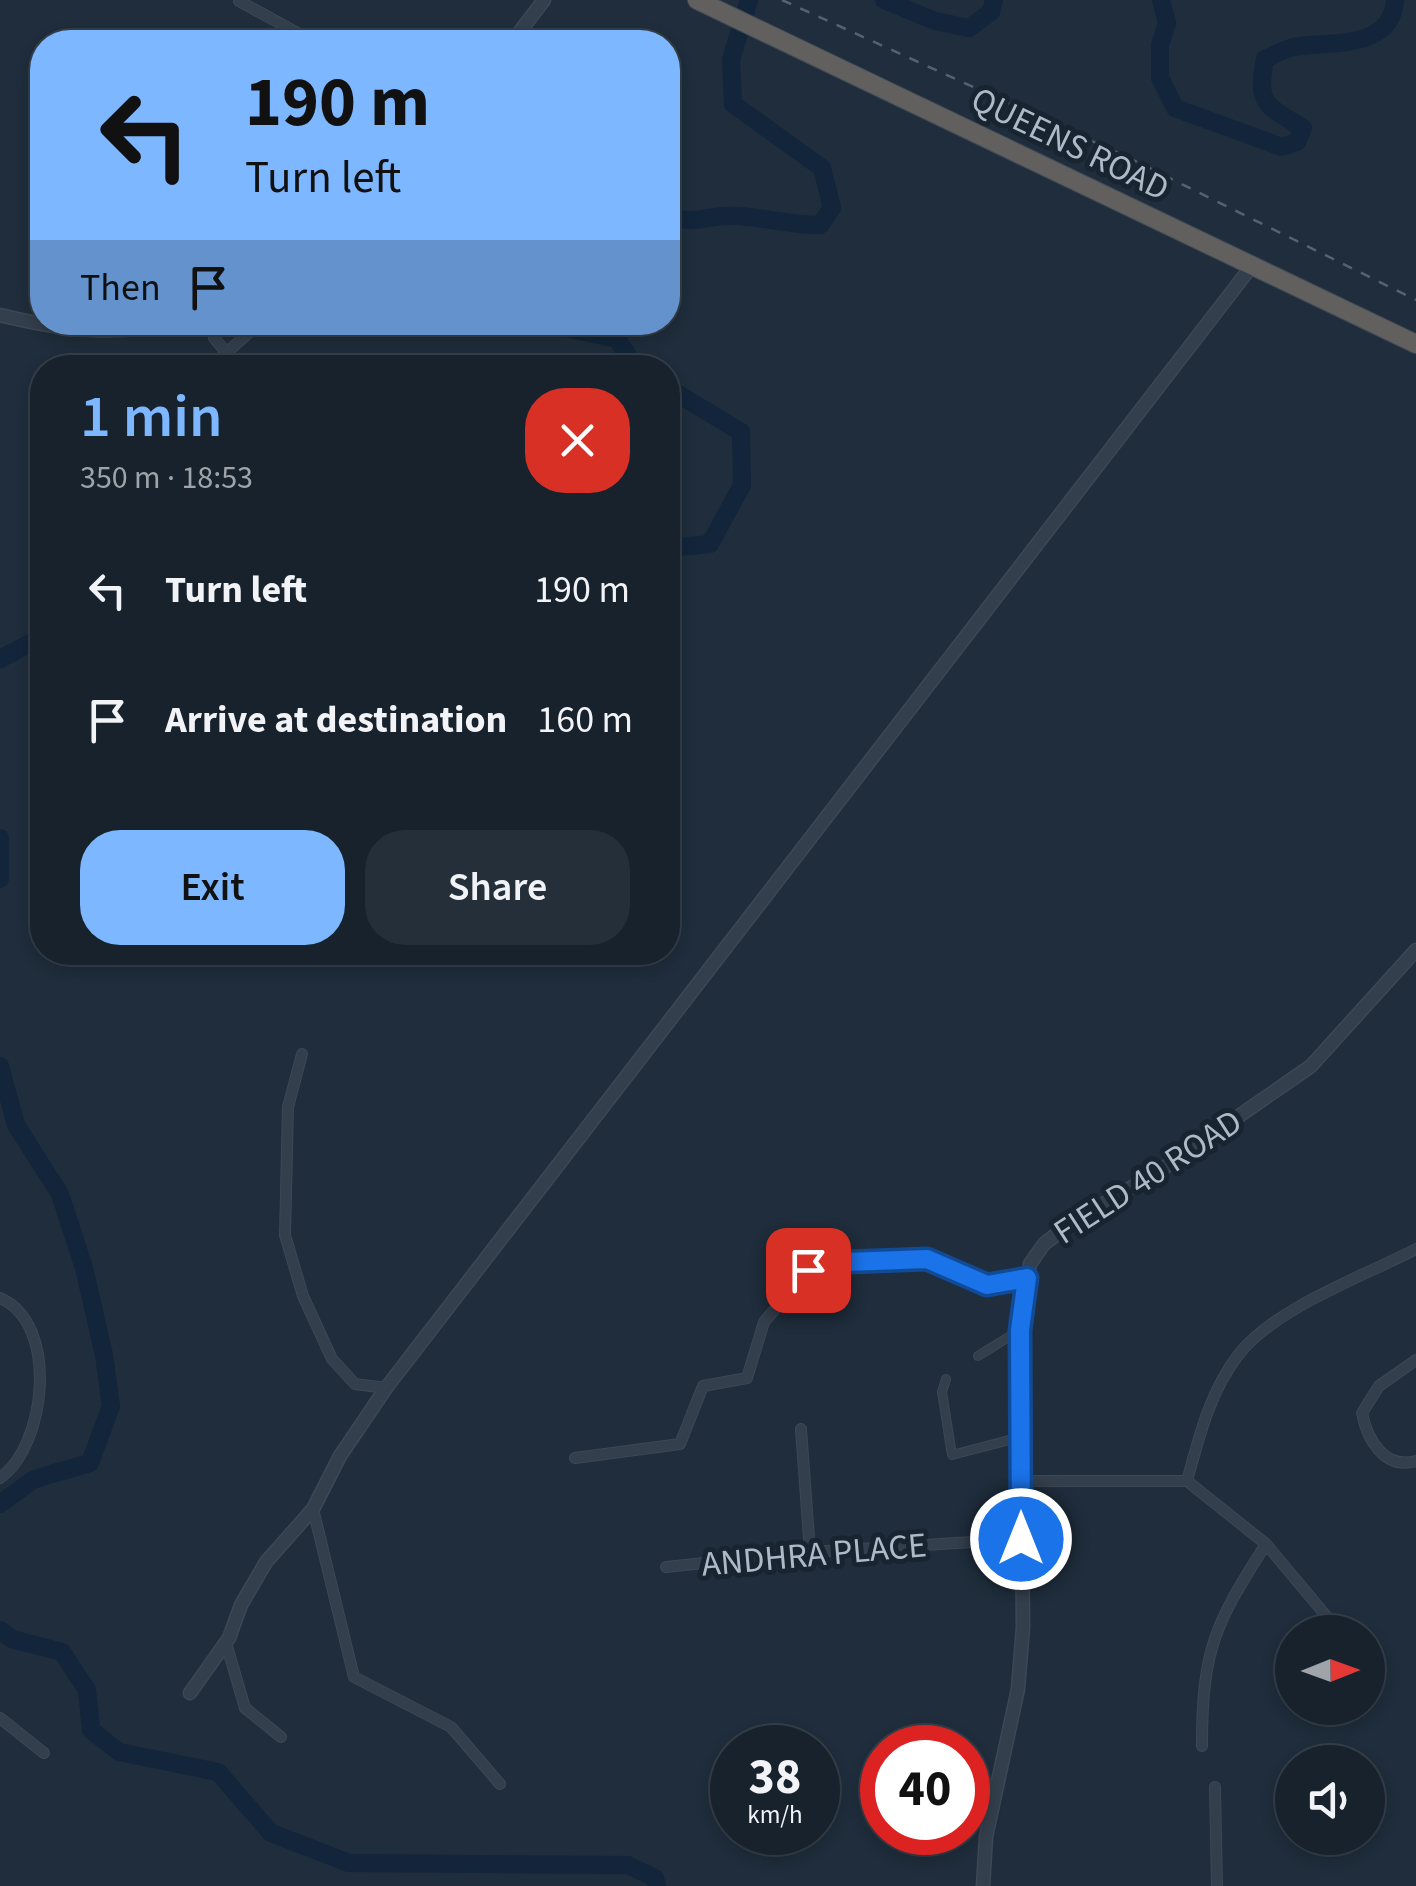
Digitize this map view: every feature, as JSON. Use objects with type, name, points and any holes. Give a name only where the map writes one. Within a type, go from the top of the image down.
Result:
[{"type":"highway","name":"QUEENS ROAD","points":[[697,0],[1416,344]]},
{"type":"street","points":[[521,30],[544,0]]},
{"type":"street","points":[[240,1],[294,30]]},
{"type":"street","points":[[190,1692],[225,1642],[266,1562],[313,1509],[340,1456],[386,1388],[1250,267]]},
{"type":"street","points":[[0,315],[30,322]]},
{"type":"street","points":[[223,355],[246,335]]},
{"type":"street","points":[[214,338],[226,352]]},
{"type":"street","name":"FIELD 40 ROAD","points":[[983,1886],[986,1837],[1018,1689],[1020,1330],[1030,1264],[1044,1244],[1071,1223],[1158,1172],[1312,1066],[1416,950]]},
{"type":"street","points":[[302,1054],[288,1106],[286,1235],[303,1296],[332,1359],[355,1384],[386,1388]]},
{"type":"street","points":[[1188,1481],[1213,1395],[1239,1354],[1285,1318],[1416,1249]]},
{"type":"street","points":[[575,1458],[680,1444],[703,1386],[747,1378],[764,1322],[813,1266],[927,1259],[987,1285],[1027,1278]]},
{"type":"street","points":[[0,1298],[33,1326],[40,1352],[36,1403],[23,1452],[14,1468],[0,1478]]},
{"type":"street","points":[[978,1356],[1020,1330]]},
{"type":"street","points":[[1416,1360],[1379,1386],[1362,1413],[1367,1439],[1390,1460],[1416,1462]]},
{"type":"street","points":[[946,1379],[942,1392],[952,1454],[1021,1437]]},
{"type":"street","points":[[800,1429],[810,1552]]},
{"type":"street","points":[[1021,1481],[1188,1481],[1266,1544],[1325,1615]]},
{"type":"street","points":[[313,1509],[354,1678],[452,1727],[500,1784]]},
{"type":"street","name":"ANDHRA PLACE","points":[[666,1568],[810,1552],[1021,1539]]},
{"type":"street","points":[[1202,1746],[1202,1684],[1210,1642],[1266,1544]]},
{"type":"street","points":[[225,1642],[245,1708],[281,1736]]},
{"type":"street","points":[[0,1718],[44,1753]]},
{"type":"street","points":[[1215,1787],[1218,1886]]},
{"type":"waterway","points":[[680,218],[739,216],[820,225],[832,208],[822,168],[733,104],[731,60],[749,0]]},
{"type":"waterway","points":[[884,0],[935,21],[969,28],[991,12],[994,0]]},
{"type":"waterway","points":[[1161,0],[1167,23],[1160,45],[1160,78],[1175,108],[1282,147],[1297,142],[1303,128],[1272,108],[1263,95],[1265,59],[1294,47],[1342,43],[1372,35],[1391,16],[1395,0]]},
{"type":"waterway","points":[[598,335],[617,339],[627,355]]},
{"type":"waterway","points":[[680,395],[741,432],[742,485],[710,544],[680,547]]},
{"type":"waterway","points":[[0,659],[30,643]]},
{"type":"waterway","points":[[0,838],[0,879]]},
{"type":"waterway","points":[[0,1066],[16,1125],[60,1194],[84,1268],[111,1406],[90,1463],[52,1474]]},
{"type":"waterway","points":[[0,1504],[33,1480],[57,1472]]},
{"type":"waterway","points":[[0,1630],[12,1639],[62,1652],[87,1690],[91,1730],[119,1752],[218,1772],[271,1833],[349,1863],[628,1865],[655,1878],[657,1886]]},
{"type":"railway","points":[[782,0],[1127,157],[1416,300]]},
{"type":"route","points":[[808,1270],[820,1263],[927,1259],[987,1285],[1027,1278],[1020,1330],[1021,1539]]}]
